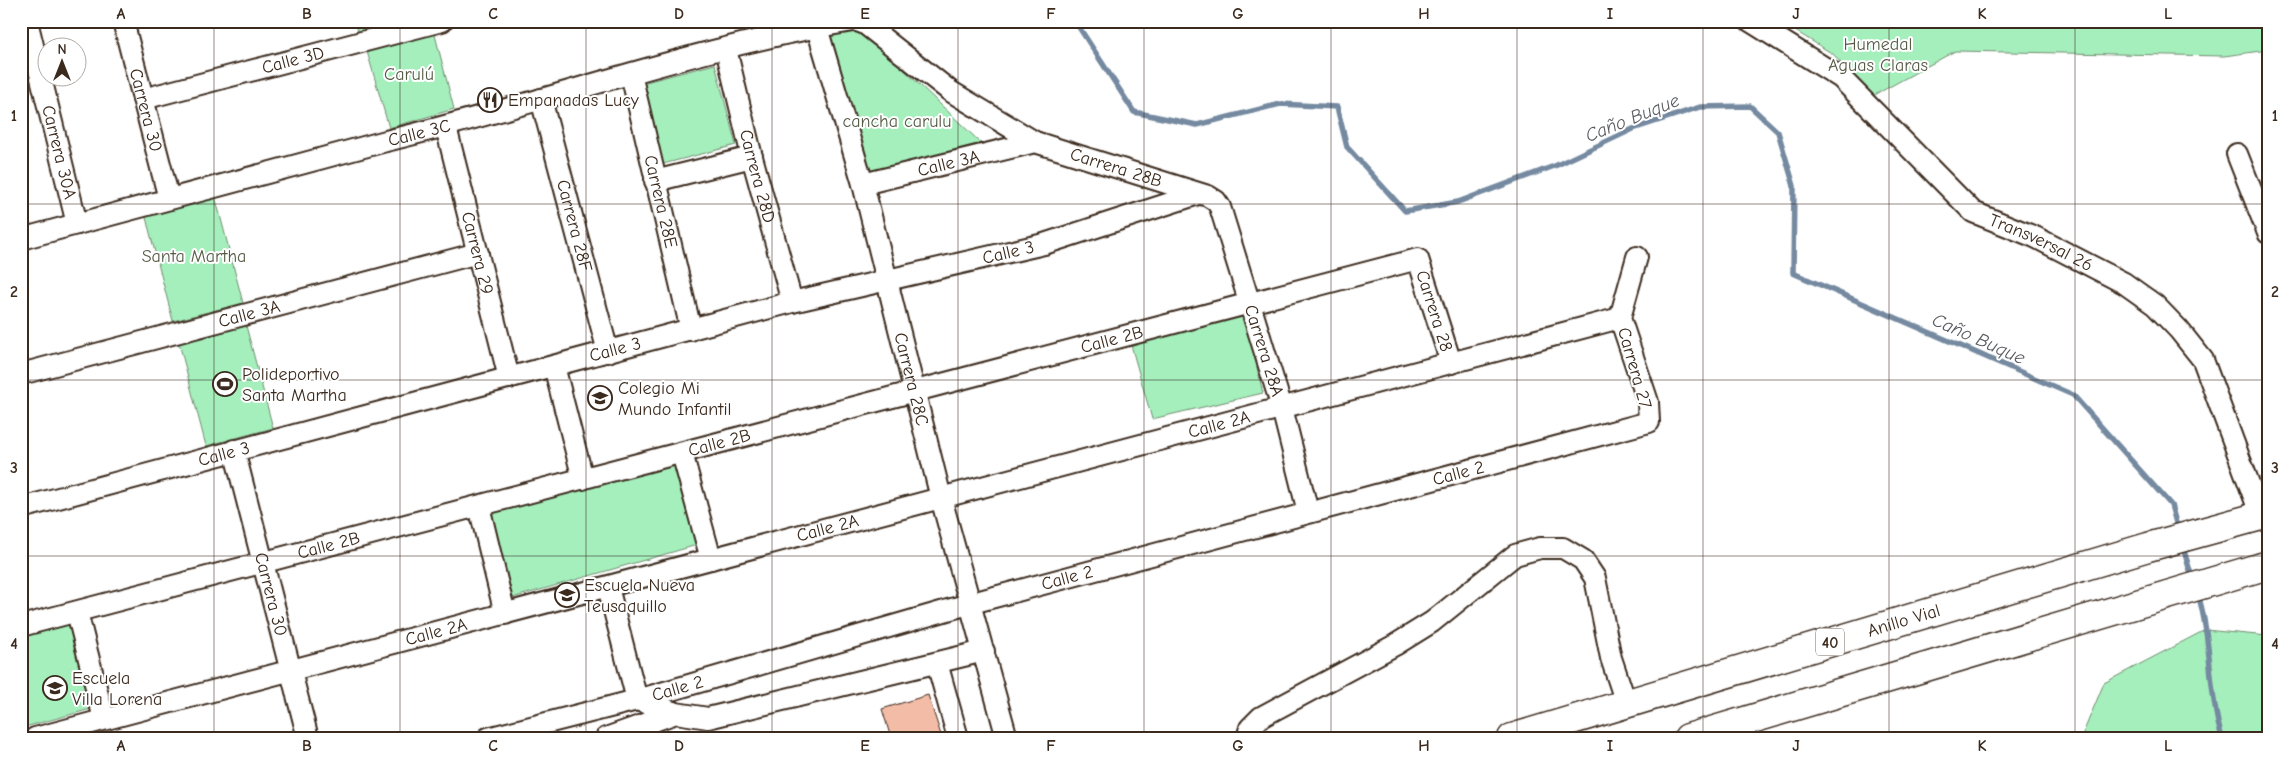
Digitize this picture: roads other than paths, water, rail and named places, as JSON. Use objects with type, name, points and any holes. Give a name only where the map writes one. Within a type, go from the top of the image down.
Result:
[{"type":"highway","name":"Anillo Vial","points":[[1512,738],[2148,547],[2264,515]]},
{"type":"highway","points":[[1688,738],[2268,565]]},
{"type":"street","name":"Carrera 30A","points":[[27,21],[78,224]]},
{"type":"street","name":"Carrera 30","points":[[123,21],[169,199]]},
{"type":"street","name":"Calle 3D","points":[[143,100],[442,21]]},
{"type":"street","name":"Calle 3C","points":[[21,239],[386,141],[446,127],[816,24],[853,21]]},
{"type":"street","name":"Carrera 28B","points":[[857,21],[865,24],[950,92],[1034,142],[1203,195]]},
{"type":"street","name":"Transversal 26","points":[[1750,21],[1841,78],[1973,212],[2043,241],[2124,283],[2155,305],[2179,330],[2203,360],[2264,515]]},
{"type":"street","name":"Carrera 28C","points":[[816,24],[862,184],[941,498],[972,603],[1007,738]]},
{"type":"street","name":"Carrera 28D","points":[[726,49],[752,157],[792,302]]},
{"type":"street","name":"Carrera 28E","points":[[631,74],[691,330]]},
{"type":"street","name":"Carrera 28F","points":[[541,99],[608,352]]},
{"type":"street","name":"Carrera 29","points":[[446,127],[509,378]]},
{"type":"street","name":"Calle 3A","points":[[862,184],[1034,142]]},
{"type":"street","points":[[2237,154],[2268,233]]},
{"type":"street","points":[[655,181],[752,157]]},
{"type":"street","name":"Calle 3","points":[[21,508],[792,302],[1044,244],[1203,195]]},
{"type":"street","name":"Carrera 28A","points":[[1203,195],[1216,201],[1220,207],[1282,408],[1308,512]]},
{"type":"street","name":"Calle 3A","points":[[21,374],[478,253]]},
{"type":"street","name":"Carrera 27","points":[[1637,257],[1620,318],[1648,402],[1649,422]]},
{"type":"street","name":"Calle 2B","points":[[21,626],[1418,259]]},
{"type":"street","name":"Carrera 28","points":[[1418,259],[1451,363]]},
{"type":"street","name":"Calle 2A","points":[[35,738],[1620,318]]},
{"type":"street","points":[[554,366],[583,479]]},
{"type":"street","name":"Calle 2","points":[[488,738],[637,700],[972,603],[1649,422]]},
{"type":"street","name":"Carrera 30","points":[[234,450],[308,738]]},
{"type":"street","points":[[682,453],[711,559]]},
{"type":"street","points":[[479,506],[505,614]]},
{"type":"street","points":[[1248,738],[1250,728],[1261,717],[1395,645],[1432,622],[1515,555],[1540,548],[1563,548],[1583,560],[1595,578],[1611,658],[1626,704]]},
{"type":"street","points":[[608,587],[637,700],[676,713],[708,718],[984,651]]},
{"type":"street","points":[[77,612],[104,719]]},
{"type":"street","points":[[937,663],[958,738]]},
{"type":"street","points":[[606,738],[676,713]]},
{"type":"waterway","name":"Caño Buque","points":[[1075,21],[1134,112],[1197,125],[1280,104],[1337,107],[1347,147],[1405,211],[1458,202],[1557,165],[1633,129],[1700,107],[1750,106],[1778,132],[1794,186],[1793,273],[2073,395],[2171,505],[2178,530]]},
{"type":"waterway","name":"Caño Buque","points":[[2182,544],[2193,581]]},
{"type":"waterway","name":"Caño Buque","points":[[2198,594],[2206,630],[2214,702],[2222,738]]},
{"type":"place","name":"Empanadas Lucy","points":[[490,100]]},
{"type":"place","name":"Polideportivo Santa Martha","points":[[225,384]]},
{"type":"place","name":"Colegio Mi Mundo Infantil","points":[[600,398]]},
{"type":"place","name":"Escuela Nueva Teusaquillo","points":[[567,595]]},
{"type":"place","name":"Escuela Villa Lorena","points":[[55,688]]},
{"type":"park label","name":"Humedal Aguas Claras","points":[[1878,54]]},
{"type":"park label","name":"Carulú","points":[[409,74]]},
{"type":"park label","name":"cancha carulu","points":[[897,121]]},
{"type":"park label","name":"Santa Martha","points":[[194,256]]}]
